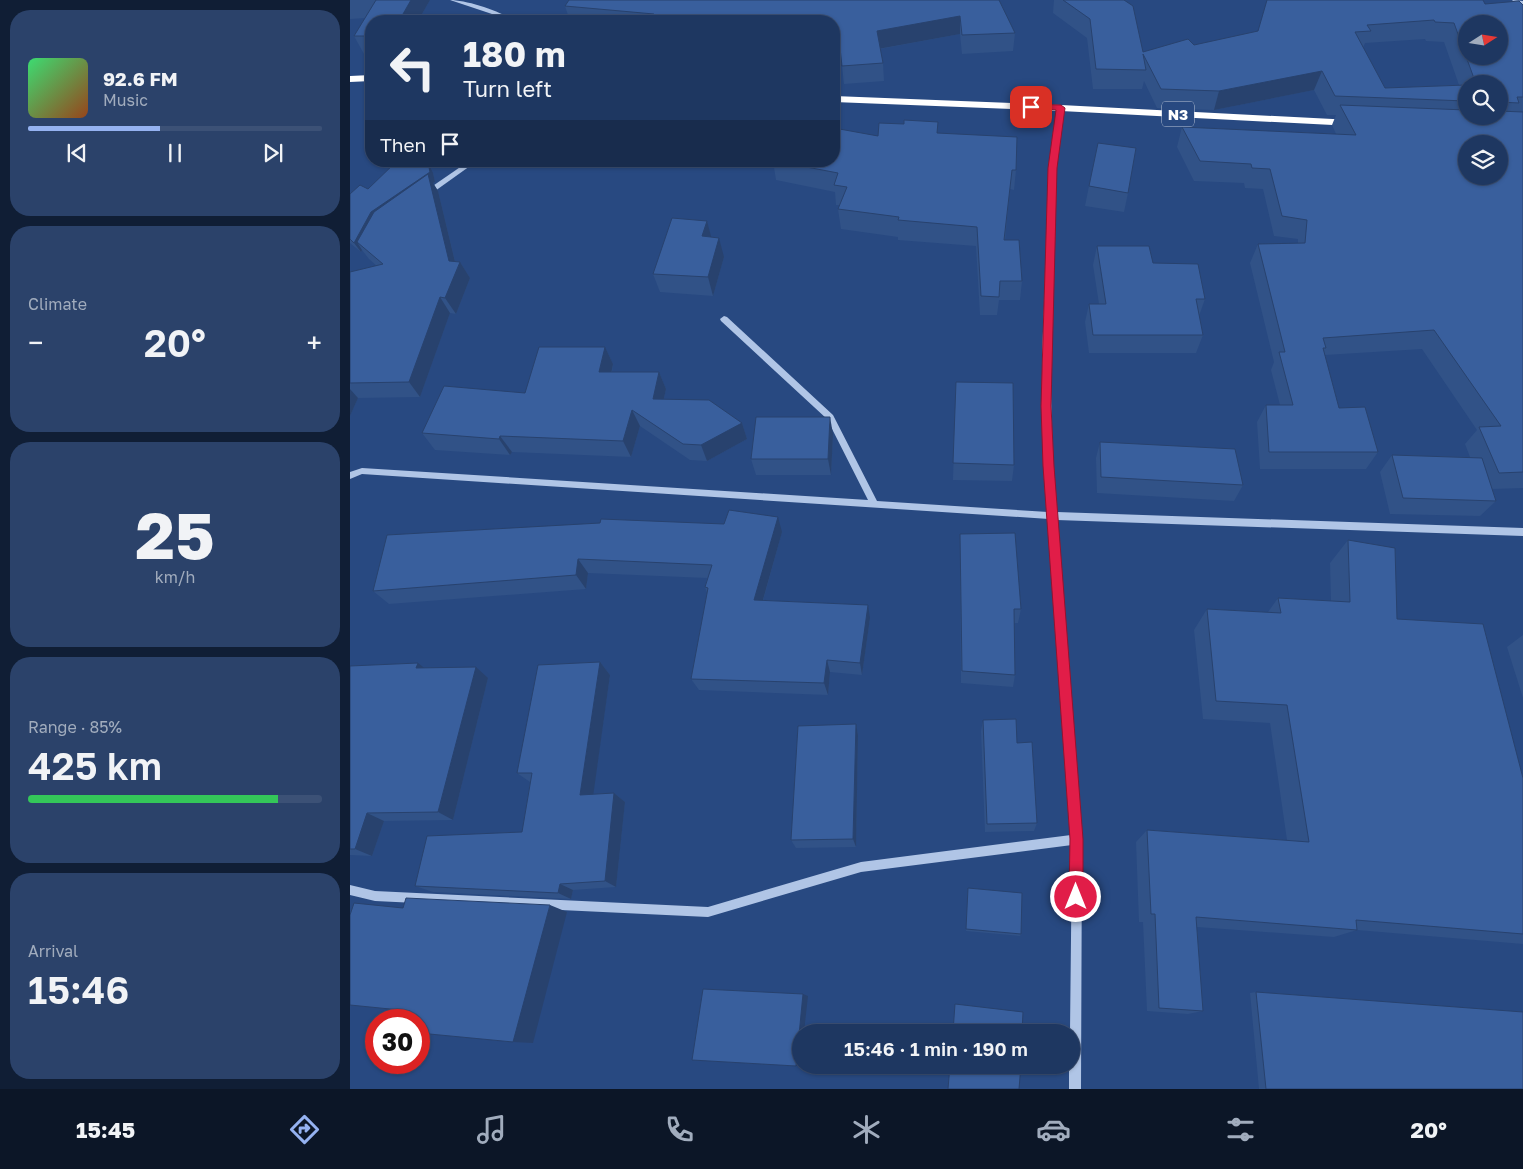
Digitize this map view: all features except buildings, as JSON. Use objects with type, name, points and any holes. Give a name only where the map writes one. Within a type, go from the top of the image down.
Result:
[{"type":"highway","points":[[350,79],[365,78]]},
{"type":"highway","name":"N3","points":[[840,99],[1359,123]]},
{"type":"street","points":[[453,0],[499,15]]},
{"type":"street","points":[[1515,0],[1523,3]]},
{"type":"street","points":[[1061,108],[1053,168],[1046,354],[1048,449],[1076,839],[1075,1089]]},
{"type":"street","points":[[420,198],[465,167]]},
{"type":"street","points":[[724,319],[830,417],[874,503]]},
{"type":"street","points":[[350,476],[362,471],[1053,516],[1523,532]]},
{"type":"street","points":[[350,890],[375,896],[708,912],[861,867],[1076,839]]},
{"type":"route","points":[[1031,107],[1061,108],[1056,131],[1053,168],[1051,262],[1046,354],[1046,406],[1048,466],[1076,839],[1076,897]]}]
